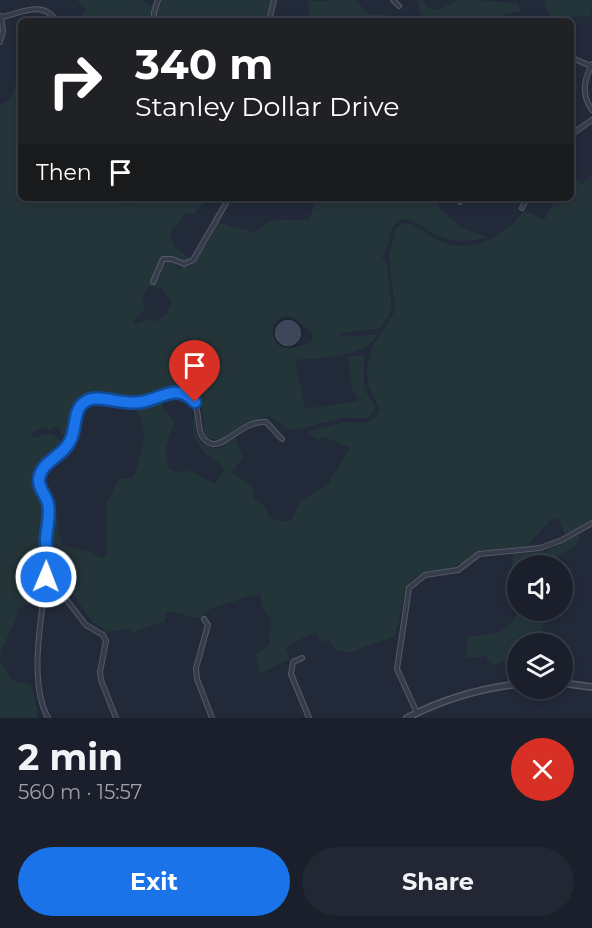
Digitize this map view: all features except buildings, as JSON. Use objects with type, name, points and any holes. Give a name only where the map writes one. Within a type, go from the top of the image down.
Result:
[{"type":"street","points":[[154,18],[158,0]]},
{"type":"street","points":[[270,18],[274,0]]},
{"type":"street","points":[[393,0],[399,6]]},
{"type":"street","points":[[0,42],[3,31],[1,16],[36,8],[50,12],[54,18]]},
{"type":"street","points":[[574,59],[591,65],[584,90],[592,110]]},
{"type":"street","points":[[574,133],[592,120]]},
{"type":"street","points":[[153,282],[163,259],[172,259],[184,264],[193,260],[227,201]]},
{"type":"street","points":[[522,208],[526,201]]},
{"type":"street","points":[[48,718],[37,692],[38,656],[48,562],[46,540],[49,512],[48,504],[40,489],[40,474],[45,465],[66,448],[72,439],[76,415],[85,402],[98,398],[121,404],[142,402],[175,391],[183,393],[195,402],[198,407],[200,433],[210,442],[221,443],[245,426],[258,421],[266,422],[282,439]]},
{"type":"street","points":[[417,713],[397,669],[409,588],[425,575],[458,570],[479,554],[540,548],[592,523]]},
{"type":"street","points":[[44,591],[65,598],[86,625],[103,635],[106,642],[100,672],[101,680],[116,718]]},
{"type":"street","points":[[204,619],[208,626],[196,668],[197,679],[212,718]]},
{"type":"street","points":[[302,658],[293,662],[291,674],[309,718]]},
{"type":"street","points":[[573,684],[592,685]]},
{"type":"street","points":[[407,718],[448,699],[481,688],[507,685]]},
{"type":"shaded area","points":[[77,0],[142,0],[151,6],[154,0],[272,0],[268,18],[155,18],[155,16],[154,18],[80,18],[86,9]]},
{"type":"shaded area","points":[[355,0],[369,14],[398,18],[309,18],[308,1]]},
{"type":"shaded area","points":[[417,0],[423,0],[426,7],[435,10],[456,1],[468,0],[518,4],[521,11],[503,14],[505,18],[419,18],[421,14]]},
{"type":"shaded area","points":[[544,0],[592,0],[591,17],[555,17],[549,14]]},
{"type":"shaded area","points":[[18,79],[18,201],[125,201],[130,205],[135,201],[208,201],[194,214],[186,213],[169,234],[174,246],[190,259],[184,262],[165,256],[175,263],[178,269],[186,266],[189,268],[192,265],[207,243],[217,222],[255,233],[273,221],[309,221],[315,201],[440,201],[439,208],[460,227],[487,237],[469,241],[451,240],[434,234],[410,220],[399,220],[392,229],[381,257],[386,259],[392,310],[381,328],[343,333],[340,337],[378,334],[363,348],[352,352],[295,360],[305,409],[357,401],[356,393],[353,393],[348,357],[364,354],[364,389],[376,408],[368,418],[343,418],[291,431],[269,416],[245,424],[220,441],[206,437],[202,409],[197,399],[185,390],[170,389],[132,401],[101,396],[89,397],[76,407],[68,437],[61,435],[60,427],[49,430],[43,427],[32,433],[32,438],[51,433],[65,444],[43,464],[37,479],[38,491],[46,507],[43,543],[45,565],[39,599],[18,609],[0,661],[0,105],[10,99]],"holes":[[[151,286],[162,289],[172,303],[166,314],[157,321],[146,320],[136,324],[133,321],[145,310],[142,296],[147,288]],[[286,316],[294,318],[312,333],[312,342],[289,349],[277,344],[273,331],[275,323],[281,318]]]},
{"type":"shaded area","points":[[592,174],[592,521],[565,536],[560,520],[553,518],[523,549],[515,547],[481,552],[448,570],[414,577],[406,588],[395,636],[348,653],[336,650],[328,639],[321,642],[316,632],[290,644],[286,649],[290,659],[259,674],[256,654],[269,645],[271,620],[263,608],[260,593],[210,609],[199,618],[167,611],[165,621],[132,633],[129,629],[108,632],[91,621],[69,592],[50,589],[53,513],[59,520],[62,544],[92,553],[102,559],[107,554],[106,505],[118,480],[133,477],[142,451],[144,432],[134,407],[162,399],[162,407],[174,423],[166,447],[168,468],[176,472],[191,471],[215,484],[224,470],[204,452],[196,441],[193,430],[195,409],[195,430],[201,444],[219,449],[235,438],[243,457],[232,472],[253,488],[253,499],[265,506],[269,517],[287,522],[293,518],[300,501],[328,484],[350,448],[322,436],[318,440],[307,432],[343,422],[365,423],[377,416],[380,410],[369,387],[367,370],[372,347],[395,311],[389,256],[396,229],[404,224],[410,224],[450,244],[474,245],[496,236],[524,211],[544,220],[554,201],[574,201],[574,177],[582,184]]},
{"type":"shaded area","points":[[579,534],[580,538],[575,546],[559,555],[513,555],[546,551]]},
{"type":"shaded area","points":[[512,621],[546,621],[542,633],[507,633],[507,660],[494,665],[484,656],[466,657],[467,637],[497,633]]},
{"type":"shaded area","points":[[0,661],[12,680],[31,685],[38,711],[36,718],[0,718]]},
{"type":"route","points":[[46,577],[49,512],[48,504],[40,489],[39,478],[45,465],[61,454],[72,439],[80,406],[98,398],[121,404],[142,402],[175,391],[183,393],[195,402]]}]
